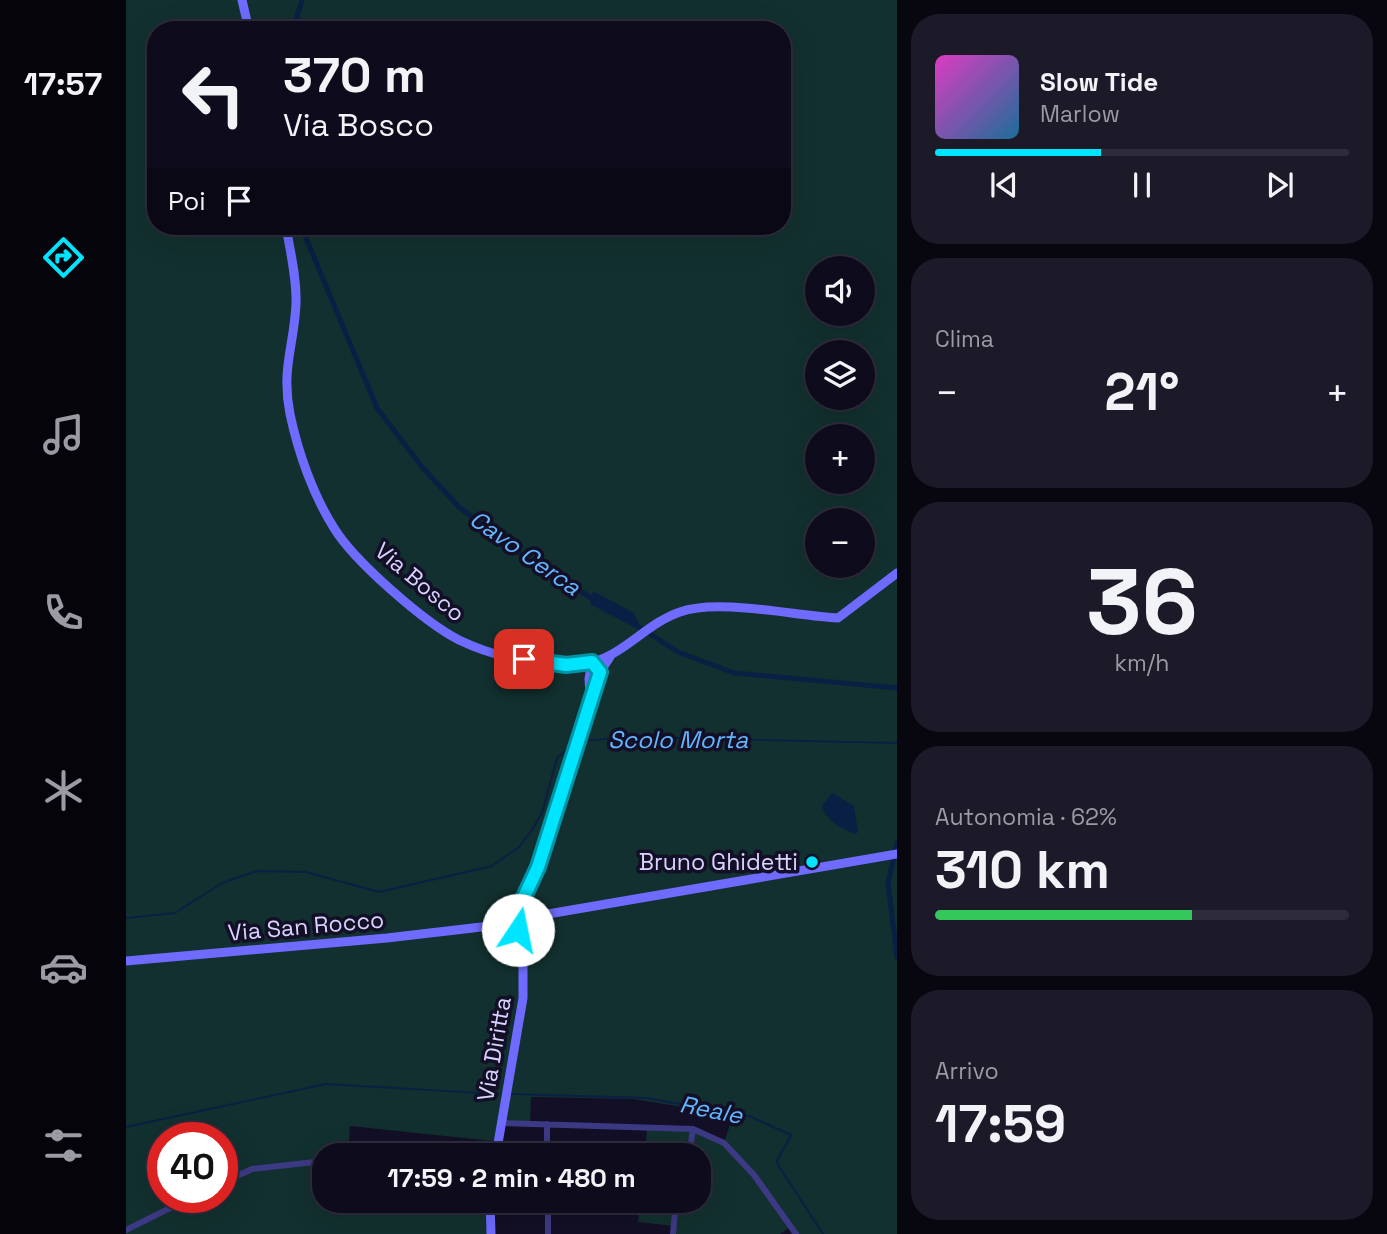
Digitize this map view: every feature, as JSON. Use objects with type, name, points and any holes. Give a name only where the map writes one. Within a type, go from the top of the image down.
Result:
[{"type":"street","points":[[242,0],[246,21]]},
{"type":"street","name":"Via Bosco","points":[[287,235],[296,297],[284,375],[290,414],[302,458],[334,528],[377,578],[456,639],[500,654],[548,663],[592,662],[613,655],[679,612],[700,608],[838,618],[846,615],[883,581],[897,573]]},
{"type":"street","points":[[512,918],[534,877],[600,672],[613,655]]},
{"type":"street","points":[[592,662],[600,672]]},
{"type":"street","points":[[590,702],[589,679],[592,662]]},
{"type":"street","points":[[573,664],[589,679]]},
{"type":"street","name":"Via San Rocco","points":[[512,918],[639,900],[892,854]]},
{"type":"street","points":[[512,918],[534,877]]},
{"type":"street","points":[[524,897],[527,905],[536,912]]},
{"type":"street","name":"Via San Rocco","points":[[126,961],[410,936],[489,926],[536,912],[552,912]]},
{"type":"street","name":"Via Diritta","points":[[498,1143],[523,998],[521,950],[512,918]]},
{"type":"street","points":[[500,1123],[693,1129],[724,1143],[754,1175],[796,1234]]},
{"type":"street","points":[[547,1124],[547,1143]]},
{"type":"street","points":[[691,1143],[693,1129]]},
{"type":"street","points":[[238,1176],[252,1169],[312,1162]]},
{"type":"street","points":[[126,1230],[160,1213]]},
{"type":"street","points":[[488,1213],[491,1234]]},
{"type":"street","points":[[548,1213],[548,1234]]},
{"type":"street","points":[[673,1234],[675,1213]]},
{"type":"green space","points":[[126,0],[897,0],[897,1234],[794,1234],[789,1228],[780,1234],[673,1234],[674,1226],[638,1222],[639,1213],[711,1213],[711,1143],[646,1143],[647,1128],[693,1129],[724,1143],[733,1115],[633,1099],[531,1097],[530,1123],[506,1122],[502,1142],[350,1126],[349,1143],[312,1143],[312,1213],[486,1213],[487,1234],[126,1234]]},
{"type":"water","points":[[593,591],[634,613],[640,625],[637,629],[590,604]]},
{"type":"water","points":[[832,793],[854,806],[858,832],[855,834],[835,823],[824,811],[822,806]]},
{"type":"waterway","name":"Cavo Cerca","points":[[296,21],[302,0]]},
{"type":"waterway","name":"Cavo Cerca","points":[[305,235],[377,408],[422,467],[459,507],[531,562],[595,600]]},
{"type":"waterway","name":"Cavo Cerca","points":[[633,623],[678,652],[734,673],[897,688]]},
{"type":"waterway","name":"Scolo Morta","points":[[583,741],[631,737],[897,743]]},
{"type":"waterway","name":"Scolo Morta","points":[[126,918],[175,913],[222,883],[257,871],[306,872],[379,892],[492,866],[519,847],[532,830],[542,813],[557,758],[575,743]]},
{"type":"waterway","name":"Cavo Cerca","points":[[897,843],[888,883],[897,957]]},
{"type":"waterway","name":"Reale","points":[[126,1127],[326,1084],[498,1094]]},
{"type":"waterway","name":"Reale","points":[[512,1094],[646,1098],[749,1116],[791,1135],[777,1161],[778,1165],[823,1234]]},
{"type":"place","name":"Bruno Ghidetti","points":[[812,862]]},
{"type":"route","points":[[518,930],[517,912],[538,867],[600,672],[592,662],[566,665],[524,659]]}]
